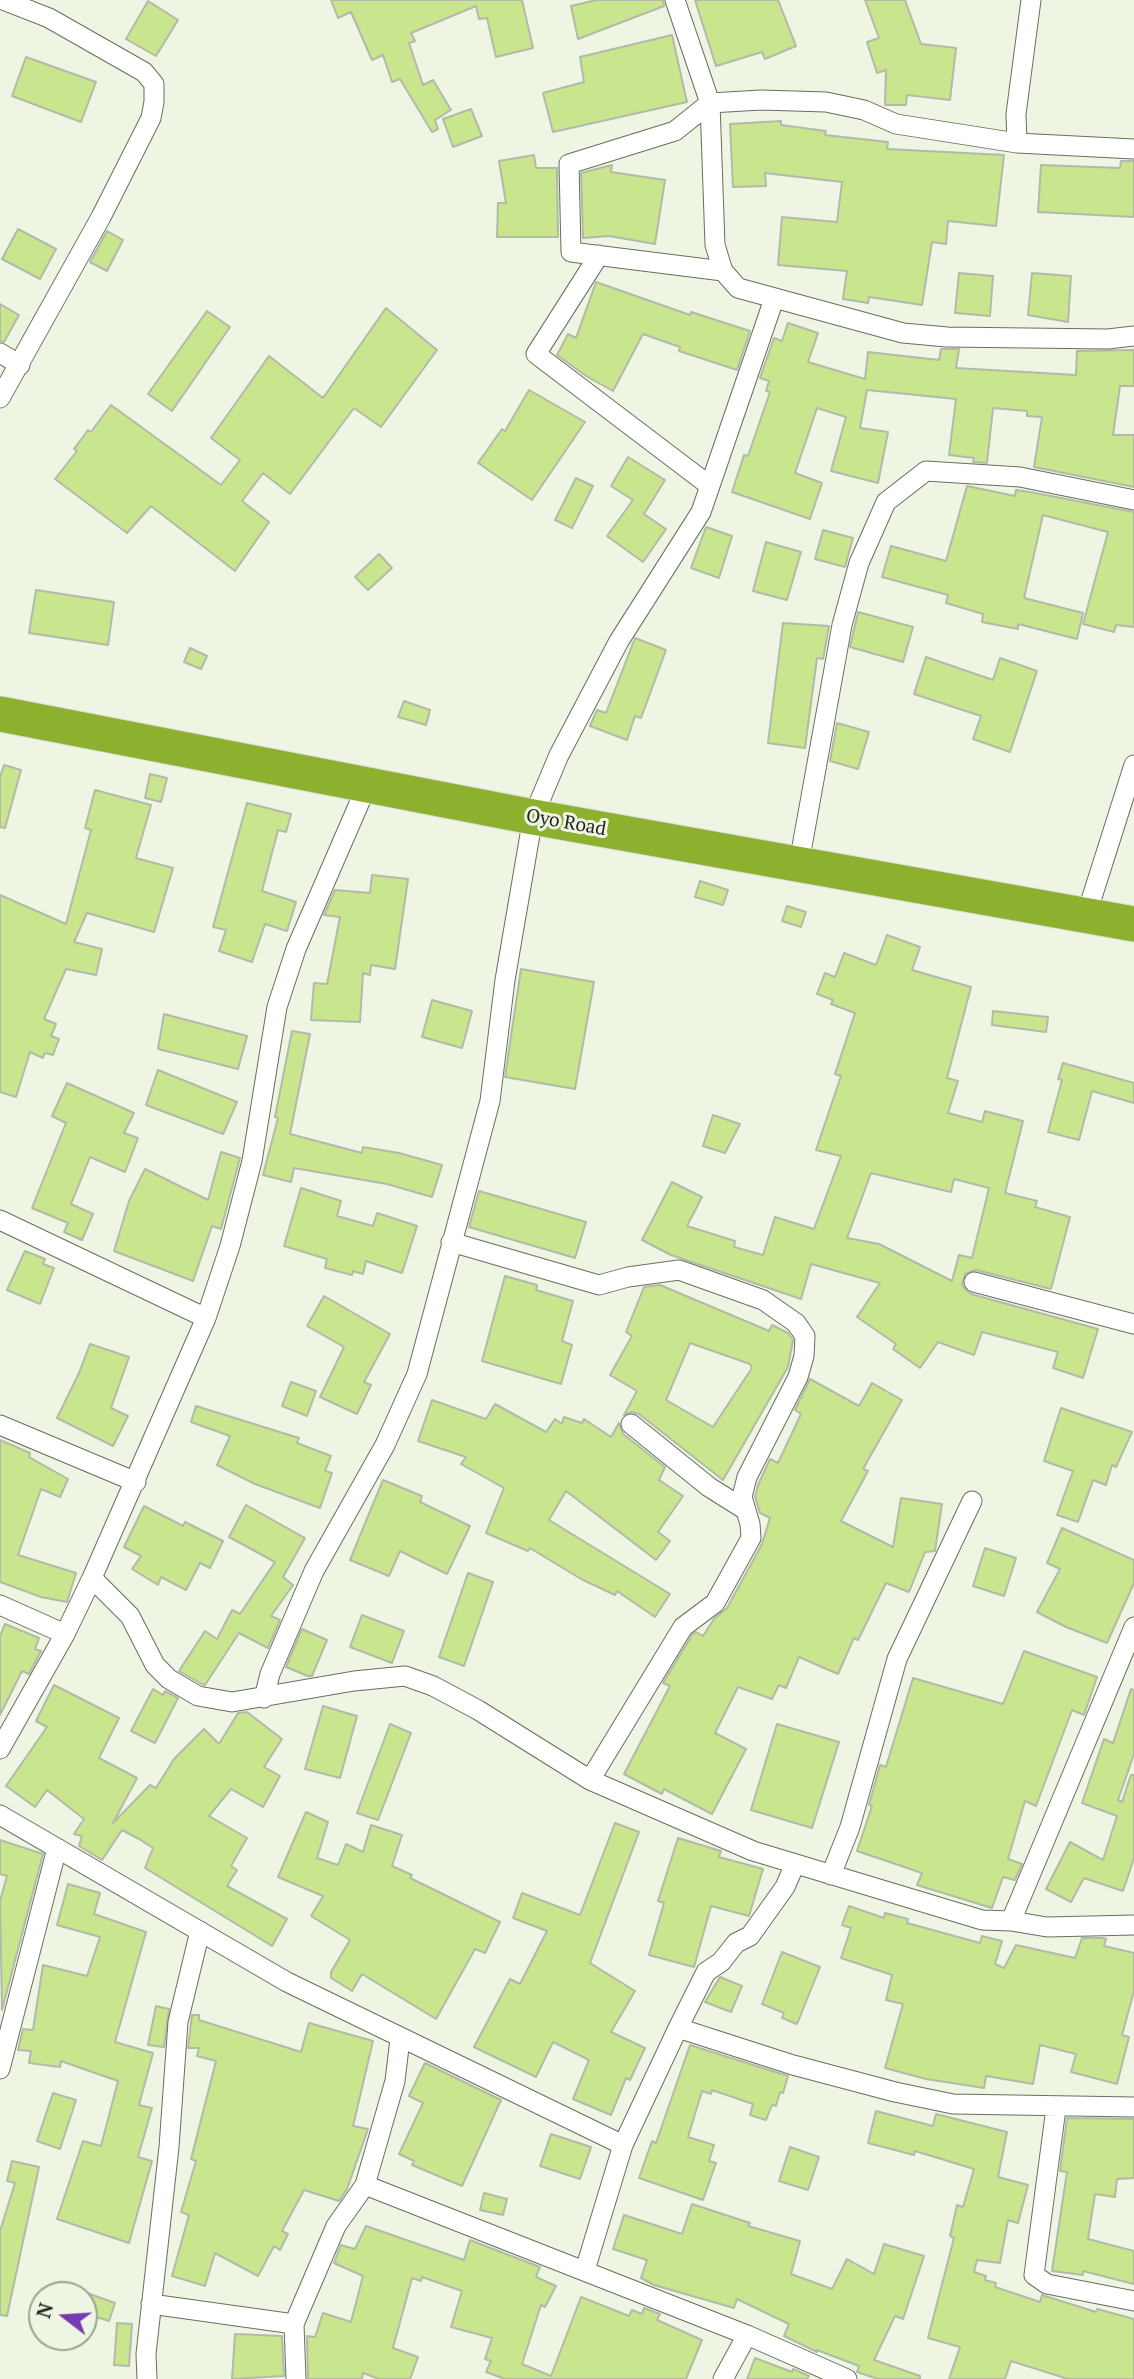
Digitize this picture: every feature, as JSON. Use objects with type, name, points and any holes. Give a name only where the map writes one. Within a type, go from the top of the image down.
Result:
[{"type":"highway","name":"Oyo Road","points":[[0,714],[533,817],[1134,924]]},
{"type":"street","points":[[0,398],[151,118],[154,84],[145,72],[122,57],[49,18],[3,0]]},
{"type":"street","points":[[675,0],[710,103],[715,245],[723,271],[738,288],[904,332],[947,337],[1108,339],[1134,336]]},
{"type":"street","points":[[1017,143],[1016,114],[1031,0]]},
{"type":"street","points":[[723,271],[571,252],[569,164],[675,131],[710,103],[761,100],[826,102],[864,110],[896,124],[1017,143],[1134,149]]},
{"type":"street","points":[[598,255],[536,354],[710,486]]},
{"type":"street","points":[[264,1698],[270,1674],[314,1571],[385,1445],[417,1374],[491,1101],[505,980],[533,817],[559,755],[619,641],[695,522],[710,486],[774,299]]},
{"type":"street","points":[[0,353],[20,365]]},
{"type":"street","points":[[799,863],[842,625],[859,563],[886,502],[926,471],[1020,477],[1134,500]]},
{"type":"street","points":[[1086,916],[1134,765]]},
{"type":"street","points":[[0,1749],[65,1634],[92,1578],[206,1318],[230,1246],[252,1161],[277,1007],[296,949],[368,783]]},
{"type":"street","points":[[0,1220],[206,1318]]},
{"type":"street","points":[[451,1242],[599,1285],[628,1277],[679,1270],[763,1300],[796,1323],[805,1336],[804,1356],[798,1377],[747,1477],[742,1497],[751,1538],[715,1602],[683,1627],[590,1780]]},
{"type":"street","points":[[974,1282],[1134,1324]]},
{"type":"street","points":[[631,1424],[709,1487],[744,1509]]},
{"type":"street","points":[[0,1425],[136,1482]]},
{"type":"street","points":[[831,1875],[850,1827],[897,1659],[972,1501]]},
{"type":"street","points":[[92,1578],[130,1616],[155,1665],[169,1679],[198,1696],[232,1702],[354,1681],[405,1676],[433,1686],[478,1710],[590,1780],[752,1851],[982,1920],[1011,1921],[1047,1927],[1134,1925]]},
{"type":"street","points":[[0,1605],[65,1634]]},
{"type":"street","points":[[1011,1921],[1134,1628]]},
{"type":"street","points":[[0,1815],[287,1982],[623,2145]]},
{"type":"street","points":[[0,2069],[57,1848]]},
{"type":"street","points":[[585,2270],[623,2145],[706,1972],[721,1962],[736,1943],[750,1937],[785,1887],[795,1864]]},
{"type":"street","points":[[147,2379],[151,2304],[169,2147],[178,2022],[201,1931]]},
{"type":"street","points":[[678,2028],[793,2065],[953,2104],[1056,2108],[1134,2107]]},
{"type":"street","points":[[296,2379],[294,2325],[336,2226],[365,2185],[395,2081],[400,2039]]},
{"type":"street","points":[[1056,2108],[1034,2275],[1046,2284],[1134,2301]]},
{"type":"street","points":[[365,2185],[747,2335],[847,2379]]},
{"type":"street","points":[[151,2304],[294,2325]]},
{"type":"street","points":[[723,2379],[747,2335]]},
{"type":"building","points":[[331,0],[522,0],[533,48],[496,57],[487,18],[479,19],[476,6],[411,33],[415,41],[409,43],[423,85],[433,80],[451,110],[435,120],[438,129],[432,132],[400,79],[392,82],[383,55],[372,60],[351,12],[338,18]]},
{"type":"building","points":[[596,0],[663,0],[664,6],[578,39],[571,6]]},
{"type":"building","points":[[695,0],[778,0],[796,46],[765,59],[762,52],[716,66]]},
{"type":"building","points":[[865,0],[905,0],[921,44],[956,48],[950,100],[907,95],[906,105],[885,105],[886,70],[877,73],[867,42],[879,38]]},
{"type":"building","points":[[148,1],[178,20],[156,56],[126,39]]},
{"type":"building","points":[[672,35],[687,102],[553,132],[543,93],[584,82],[580,57]]},
{"type":"building","points":[[26,57],[96,82],[81,122],[12,96]]},
{"type":"building","points":[[471,109],[482,136],[453,147],[443,119]]},
{"type":"building","points":[[781,121],[781,125],[826,131],[825,135],[888,142],[887,149],[1004,155],[996,226],[948,221],[946,244],[932,242],[922,305],[869,297],[868,303],[843,299],[847,271],[778,265],[782,217],[837,222],[842,182],[765,173],[766,186],[733,187],[730,124]]},
{"type":"building","points":[[534,155],[536,168],[557,168],[558,237],[497,237],[498,203],[506,203],[499,161]]},
{"type":"building","points":[[1121,161],[1134,161],[1134,217],[1038,212],[1041,165],[1120,168]]},
{"type":"building","points":[[612,165],[611,172],[665,180],[655,244],[609,236],[583,238],[581,173]]},
{"type":"building","points":[[18,229],[56,249],[40,279],[2,259]]},
{"type":"building","points":[[107,231],[123,240],[107,271],[90,262]]},
{"type":"building","points":[[959,273],[993,276],[990,316],[955,313]]},
{"type":"building","points":[[1032,273],[1071,276],[1068,322],[1028,315]]},
{"type":"building","points":[[596,282],[690,315],[691,312],[750,331],[737,370],[679,351],[680,347],[643,334],[613,391],[586,376],[557,355],[568,334],[576,338]]},
{"type":"building","points":[[0,304],[19,315],[4,342],[0,341]]},
{"type":"building","points":[[386,308],[437,350],[381,427],[354,408],[290,494],[263,473],[242,501],[269,522],[235,571],[151,506],[127,533],[55,479],[77,451],[74,449],[88,430],[91,432],[111,405],[221,485],[240,460],[211,438],[269,356],[323,398]]},
{"type":"building","points":[[207,311],[230,327],[172,411],[148,394]]},
{"type":"building","points":[[788,323],[818,333],[808,362],[865,379],[868,352],[939,360],[941,349],[959,349],[956,368],[1076,375],[1077,351],[1134,350],[1134,386],[1120,386],[1113,435],[1134,435],[1134,487],[1034,467],[1042,417],[1027,416],[1027,411],[993,408],[987,463],[973,462],[974,458],[949,455],[956,399],[867,390],[860,428],[888,432],[878,483],[831,471],[846,417],[817,408],[795,473],[822,483],[810,519],[732,492],[744,455],[748,456],[770,392],[766,391],[769,381],[760,378],[774,338],[782,341]]},
{"type":"building","points":[[529,390],[585,422],[532,500],[478,463],[502,429],[505,431]]},
{"type":"building","points":[[628,457],[665,480],[644,514],[666,529],[643,562],[607,536],[633,500],[611,486]]},
{"type":"building","points":[[576,478],[593,486],[572,528],[555,520]]},
{"type":"building","points":[[967,486],[1015,496],[1016,490],[1030,492],[1134,512],[1134,627],[1116,625],[1114,632],[1083,624],[1108,532],[1043,515],[1024,598],[1083,613],[1077,639],[1018,624],[1018,629],[982,622],[983,614],[946,603],[948,595],[882,577],[891,546],[946,561]]},
{"type":"building","points":[[706,527],[732,536],[719,578],[691,568]]},
{"type":"building","points":[[823,530],[853,538],[845,567],[815,559]]},
{"type":"building","points":[[766,542],[801,552],[787,600],[753,591]]},
{"type":"building","points":[[379,554],[392,568],[368,590],[355,577]]},
{"type":"building","points":[[36,590],[114,602],[108,645],[29,633]]},
{"type":"building","points":[[858,612],[913,627],[903,662],[850,647]]},
{"type":"building","points":[[783,623],[829,626],[823,659],[817,658],[805,748],[768,743]]},
{"type":"building","points":[[635,638],[666,650],[641,718],[635,716],[627,740],[590,726],[597,710],[606,713]]},
{"type":"building","points":[[190,648],[207,656],[201,669],[184,662]]},
{"type":"building","points":[[926,657],[993,680],[1000,658],[1037,671],[1010,752],[973,739],[981,716],[914,694]]},
{"type":"building","points":[[404,701],[430,710],[426,725],[398,717]]},
{"type":"building","points":[[837,723],[869,732],[858,769],[830,761]]},
{"type":"building","points":[[4,765],[21,770],[5,828],[0,827],[0,777]]},
{"type":"building","points":[[150,774],[167,778],[161,802],[145,798]]},
{"type":"building","points":[[95,790],[151,805],[136,858],[173,868],[154,932],[87,913],[74,942],[102,949],[96,975],[66,969],[44,1019],[56,1024],[51,1036],[59,1039],[53,1055],[45,1053],[43,1058],[30,1052],[16,1097],[0,1092],[0,895],[66,924],[91,830],[85,828]]},
{"type":"building","points":[[247,803],[291,814],[286,832],[278,830],[262,891],[296,902],[287,931],[265,924],[252,962],[219,951],[226,930],[213,927]]},
{"type":"building","points":[[372,875],[408,879],[395,969],[371,965],[370,975],[363,973],[360,1022],[311,1020],[314,983],[327,984],[340,917],[324,915],[335,890],[370,893]]},
{"type":"building","points":[[700,881],[728,890],[723,905],[695,897]]},
{"type":"building","points":[[787,906],[806,912],[801,927],[782,921]]},
{"type":"building","points":[[887,935],[920,947],[912,970],[971,987],[947,1078],[958,1081],[948,1113],[982,1122],[985,1111],[1023,1121],[1005,1193],[1037,1201],[1035,1207],[1070,1217],[1051,1289],[976,1270],[965,1274],[962,1286],[971,1294],[1098,1329],[1083,1378],[1053,1368],[1058,1352],[982,1332],[974,1355],[938,1342],[920,1368],[893,1349],[896,1344],[857,1317],[880,1283],[811,1264],[801,1299],[671,1255],[642,1240],[672,1182],[702,1197],[687,1226],[735,1241],[734,1247],[763,1255],[775,1217],[814,1229],[841,1156],[816,1150],[841,1076],[835,1074],[855,1013],[831,1004],[833,1000],[817,994],[825,973],[835,977],[844,953],[876,965]],"holes":[[[871,1173],[951,1192],[954,1179],[989,1188],[972,1258],[959,1255],[952,1281],[879,1244],[847,1238]]]},
{"type":"building","points":[[521,969],[594,982],[575,1089],[505,1077]]},
{"type":"building","points":[[432,1000],[472,1011],[462,1048],[422,1037]]},
{"type":"building","points":[[993,1011],[1048,1017],[1046,1032],[992,1025]]},
{"type":"building","points":[[164,1014],[247,1036],[238,1069],[158,1049]]},
{"type":"building","points":[[292,1031],[310,1034],[290,1134],[362,1153],[363,1147],[399,1153],[442,1165],[432,1197],[387,1184],[294,1168],[291,1182],[263,1175],[278,1118],[275,1117]]},
{"type":"building","points":[[1063,1063],[1134,1083],[1134,1103],[1092,1091],[1079,1140],[1048,1132],[1062,1080],[1058,1079]]},
{"type":"building","points":[[158,1070],[237,1102],[223,1134],[146,1105]]},
{"type":"building","points":[[67,1083],[134,1113],[124,1133],[138,1138],[125,1172],[90,1157],[71,1204],[93,1214],[82,1240],[64,1232],[68,1223],[32,1208],[66,1123],[52,1116]]},
{"type":"building","points":[[713,1115],[740,1124],[725,1153],[703,1146]]},
{"type":"building","points":[[221,1152],[240,1158],[221,1229],[212,1226],[193,1281],[114,1251],[129,1201],[145,1169],[208,1200]]},
{"type":"building","points":[[301,1188],[341,1201],[337,1216],[373,1226],[377,1213],[417,1226],[402,1273],[366,1261],[363,1274],[353,1271],[352,1275],[325,1268],[327,1259],[284,1246]]},
{"type":"building","points":[[479,1191],[586,1222],[575,1258],[469,1227]]},
{"type":"building","points":[[25,1251],[45,1259],[43,1264],[54,1268],[40,1304],[7,1290]]},
{"type":"building","points":[[505,1276],[537,1285],[536,1290],[573,1301],[562,1341],[572,1345],[561,1384],[482,1361]]},
{"type":"building","points":[[660,1285],[769,1331],[772,1325],[788,1333],[793,1340],[788,1367],[723,1480],[639,1414],[632,1412],[624,1415],[637,1391],[610,1375],[632,1336],[626,1332],[644,1287]],"holes":[[[690,1343],[750,1364],[752,1368],[713,1427],[666,1400]]]},
{"type":"building","points":[[324,1296],[390,1334],[364,1382],[371,1385],[357,1414],[320,1397],[344,1347],[307,1326]]},
{"type":"building","points":[[90,1344],[129,1357],[111,1408],[128,1416],[113,1446],[57,1418]]},
{"type":"building","points":[[810,1379],[859,1406],[872,1383],[902,1400],[863,1469],[868,1471],[841,1521],[893,1547],[901,1498],[942,1504],[935,1551],[925,1552],[909,1592],[886,1583],[858,1640],[854,1638],[838,1674],[799,1657],[786,1688],[779,1685],[772,1699],[738,1687],[715,1733],[746,1749],[712,1814],[664,1789],[662,1794],[624,1774],[670,1686],[663,1683],[692,1635],[696,1632],[703,1636],[714,1619],[727,1608],[762,1544],[770,1518],[760,1513],[755,1497],[758,1485],[770,1459],[778,1463],[801,1414],[795,1410]]},
{"type":"building","points":[[291,1382],[316,1391],[307,1416],[282,1406]]},
{"type":"building","points":[[432,1400],[486,1419],[495,1404],[546,1432],[555,1419],[562,1424],[564,1417],[582,1423],[584,1419],[611,1437],[619,1423],[623,1434],[665,1467],[659,1480],[683,1496],[658,1532],[670,1541],[656,1560],[566,1491],[549,1520],[670,1594],[655,1617],[617,1591],[615,1595],[581,1579],[530,1548],[528,1551],[486,1533],[504,1488],[461,1464],[466,1457],[418,1441]]},
{"type":"building","points":[[196,1406],[299,1438],[297,1443],[331,1456],[325,1471],[332,1473],[320,1508],[255,1484],[217,1465],[230,1436],[191,1422]]},
{"type":"building","points":[[1061,1408],[1132,1432],[1116,1467],[1112,1465],[1106,1485],[1093,1480],[1078,1522],[1057,1515],[1073,1471],[1044,1461]]},
{"type":"building","points":[[0,1440],[30,1453],[29,1457],[68,1479],[60,1497],[41,1489],[18,1555],[76,1573],[67,1602],[41,1597],[0,1582]]},
{"type":"building","points":[[383,1480],[422,1496],[420,1502],[470,1526],[447,1574],[400,1551],[389,1576],[350,1560]]},
{"type":"building","points":[[246,1505],[305,1538],[283,1577],[293,1585],[271,1616],[280,1620],[268,1648],[239,1633],[205,1685],[179,1671],[205,1631],[217,1639],[232,1610],[240,1614],[275,1562],[229,1537]]},
{"type":"building","points":[[144,1506],[183,1526],[185,1522],[223,1541],[210,1568],[200,1563],[186,1590],[161,1577],[158,1585],[132,1569],[141,1556],[124,1547]]},
{"type":"building","points":[[1062,1528],[1134,1560],[1134,1583],[1107,1643],[1037,1612],[1060,1569],[1047,1563]]},
{"type":"building","points":[[985,1548],[1016,1558],[1004,1596],[973,1586]]},
{"type":"building","points":[[468,1573],[493,1582],[464,1666],[439,1657]]},
{"type":"building","points":[[362,1615],[404,1631],[392,1663],[350,1647]]},
{"type":"building","points":[[5,1624],[39,1638],[35,1649],[41,1651],[29,1674],[22,1671],[0,1715],[0,1636]]},
{"type":"building","points":[[302,1629],[327,1640],[312,1676],[286,1667]]},
{"type":"building","points":[[1024,1651],[1097,1677],[1084,1715],[1072,1710],[1036,1806],[1025,1801],[1008,1859],[1022,1864],[1015,1880],[1003,1877],[992,1908],[917,1885],[922,1873],[857,1851],[872,1806],[869,1805],[880,1765],[886,1767],[913,1678],[1003,1704]]},
{"type":"building","points":[[54,1685],[119,1718],[99,1758],[137,1778],[113,1823],[150,1785],[156,1788],[174,1759],[204,1729],[219,1744],[238,1713],[247,1712],[282,1739],[264,1767],[280,1776],[263,1807],[231,1789],[209,1816],[247,1838],[231,1866],[237,1870],[227,1886],[287,1919],[272,1946],[145,1868],[153,1848],[139,1839],[122,1830],[102,1860],[79,1846],[82,1836],[74,1834],[84,1819],[47,1790],[35,1807],[6,1786],[47,1727],[36,1721]]},
{"type":"building","points":[[153,1689],[163,1695],[165,1691],[178,1698],[155,1743],[131,1731]]},
{"type":"building","points":[[1131,1689],[1134,1690],[1134,1754],[1118,1800],[1122,1802],[1131,1775],[1134,1775],[1134,1858],[1123,1891],[1084,1878],[1071,1902],[1046,1889],[1070,1842],[1103,1860],[1117,1816],[1082,1803],[1104,1739],[1113,1743]]},
{"type":"building","points":[[323,1706],[357,1716],[340,1778],[305,1769]]},
{"type":"building","points":[[390,1724],[411,1733],[378,1820],[357,1813]]},
{"type":"building","points":[[777,1724],[839,1742],[812,1828],[751,1810]]},
{"type":"building","points":[[306,1812],[328,1822],[317,1858],[338,1865],[346,1844],[363,1852],[371,1825],[402,1835],[392,1866],[412,1875],[410,1878],[500,1922],[485,1953],[475,1949],[436,2019],[362,1974],[352,1991],[331,1978],[331,1972],[350,1940],[311,1916],[323,1896],[278,1877]]},
{"type":"building","points":[[615,1823],[639,1832],[590,1963],[635,1991],[611,2032],[645,2048],[630,2080],[626,2078],[611,2115],[573,2099],[589,2060],[553,2042],[536,2077],[474,2047],[510,1979],[520,1984],[547,1931],[513,1918],[522,1893],[580,1915]]},
{"type":"building","points":[[678,1838],[721,1851],[719,1857],[763,1869],[749,1916],[711,1906],[694,1967],[649,1955],[664,1903],[658,1901]]},
{"type":"building","points":[[0,1840],[43,1854],[2,2010],[0,1901],[7,1876],[0,1874]]},
{"type":"building","points":[[68,1884],[100,1893],[94,1914],[146,1932],[115,2042],[153,2053],[139,2105],[152,2108],[138,2157],[152,2161],[129,2243],[57,2219],[83,2141],[101,2146],[118,2081],[61,2061],[60,2067],[29,2063],[31,2051],[18,2050],[23,2029],[33,2030],[43,1965],[87,1976],[100,1937],[57,1925]]},
{"type":"building","points":[[849,1906],[884,1918],[885,1913],[908,1919],[907,1923],[980,1943],[982,1936],[1002,1941],[995,1964],[1004,1968],[1016,1945],[1075,1958],[1082,1938],[1103,1938],[1106,1939],[1104,1946],[1134,1953],[1134,1991],[1122,2035],[1129,2037],[1117,2084],[1071,2072],[1076,2054],[1040,2045],[1033,2084],[986,2076],[984,2088],[926,2079],[885,2068],[903,2004],[886,2000],[892,1975],[841,1958],[851,1928],[842,1925]]},
{"type":"building","points":[[782,1952],[820,1967],[797,2024],[782,2018],[784,2013],[762,2004]]},
{"type":"building","points":[[720,1977],[742,1986],[731,2012],[705,2002]]},
{"type":"building","points":[[156,2006],[169,2009],[164,2047],[148,2045]]},
{"type":"building","points":[[192,2015],[199,2015],[199,2020],[301,2052],[309,2023],[373,2041],[353,2126],[368,2129],[347,2189],[339,2201],[304,2190],[282,2231],[288,2234],[280,2250],[274,2246],[258,2276],[215,2253],[205,2286],[172,2276],[189,2215],[181,2212],[196,2161],[191,2159],[216,2061],[197,2056],[199,2048],[188,2048]]},
{"type":"building","points":[[690,2045],[788,2076],[783,2093],[780,2092],[776,2106],[772,2105],[766,2120],[750,2115],[753,2104],[712,2090],[711,2094],[702,2091],[688,2137],[714,2145],[709,2161],[716,2163],[703,2200],[639,2178],[652,2141],[656,2143]]},
{"type":"building","points":[[425,2063],[501,2100],[462,2186],[412,2165],[414,2161],[399,2154],[423,2103],[409,2096]]},
{"type":"building","points":[[53,2093],[76,2100],[60,2149],[37,2141]]},
{"type":"building","points":[[876,2111],[933,2126],[936,2114],[1007,2132],[998,2177],[1028,2185],[1018,2223],[1008,2220],[1000,2263],[977,2260],[974,2272],[986,2276],[985,2280],[996,2283],[995,2287],[1040,2302],[1042,2295],[1096,2312],[1097,2309],[1134,2319],[1134,2379],[1068,2379],[1011,2361],[1005,2379],[949,2379],[960,2347],[928,2338],[954,2238],[950,2236],[957,2205],[963,2207],[974,2169],[915,2151],[914,2155],[868,2143]]},
{"type":"building","points":[[1067,2118],[1134,2119],[1134,2178],[1117,2179],[1115,2197],[1095,2194],[1088,2239],[1134,2251],[1134,2284],[1083,2271],[1083,2275],[1052,2271],[1067,2172],[1060,2171]]},
{"type":"building","points":[[551,2134],[591,2147],[580,2179],[540,2166]]},
{"type":"building","points":[[790,2147],[819,2157],[808,2190],[779,2181]]},
{"type":"building","points":[[12,2161],[39,2167],[7,2316],[0,2315],[0,2231],[15,2183],[7,2181]]},
{"type":"building","points":[[484,2193],[507,2199],[503,2215],[480,2210]]},
{"type":"building","points":[[692,2204],[750,2223],[748,2226],[800,2241],[791,2274],[832,2289],[847,2259],[874,2274],[884,2244],[924,2256],[903,2319],[895,2316],[874,2360],[920,2376],[920,2379],[878,2379],[857,2372],[859,2366],[817,2352],[784,2336],[789,2324],[737,2299],[734,2308],[654,2285],[641,2278],[647,2260],[613,2249],[624,2215],[682,2234]]},
{"type":"building","points":[[366,2226],[464,2260],[470,2240],[540,2267],[536,2277],[556,2286],[545,2307],[541,2305],[522,2364],[551,2376],[581,2297],[629,2316],[632,2310],[642,2314],[644,2308],[660,2314],[657,2320],[702,2340],[686,2379],[505,2379],[486,2372],[491,2361],[485,2359],[492,2338],[451,2327],[462,2291],[422,2277],[421,2281],[412,2278],[393,2348],[418,2357],[410,2379],[379,2379],[363,2373],[362,2379],[308,2379],[307,2336],[315,2337],[323,2313],[351,2322],[363,2276],[334,2263],[341,2245],[355,2249]]},
{"type":"building","points":[[98,2297],[115,2303],[109,2321],[98,2317]]},
{"type":"building","points":[[117,2323],[132,2324],[129,2366],[114,2365]]},
{"type":"building","points":[[235,2334],[282,2336],[284,2376],[232,2379]]},
{"type":"building","points":[[755,2358],[809,2376],[807,2379],[747,2379]]}]
